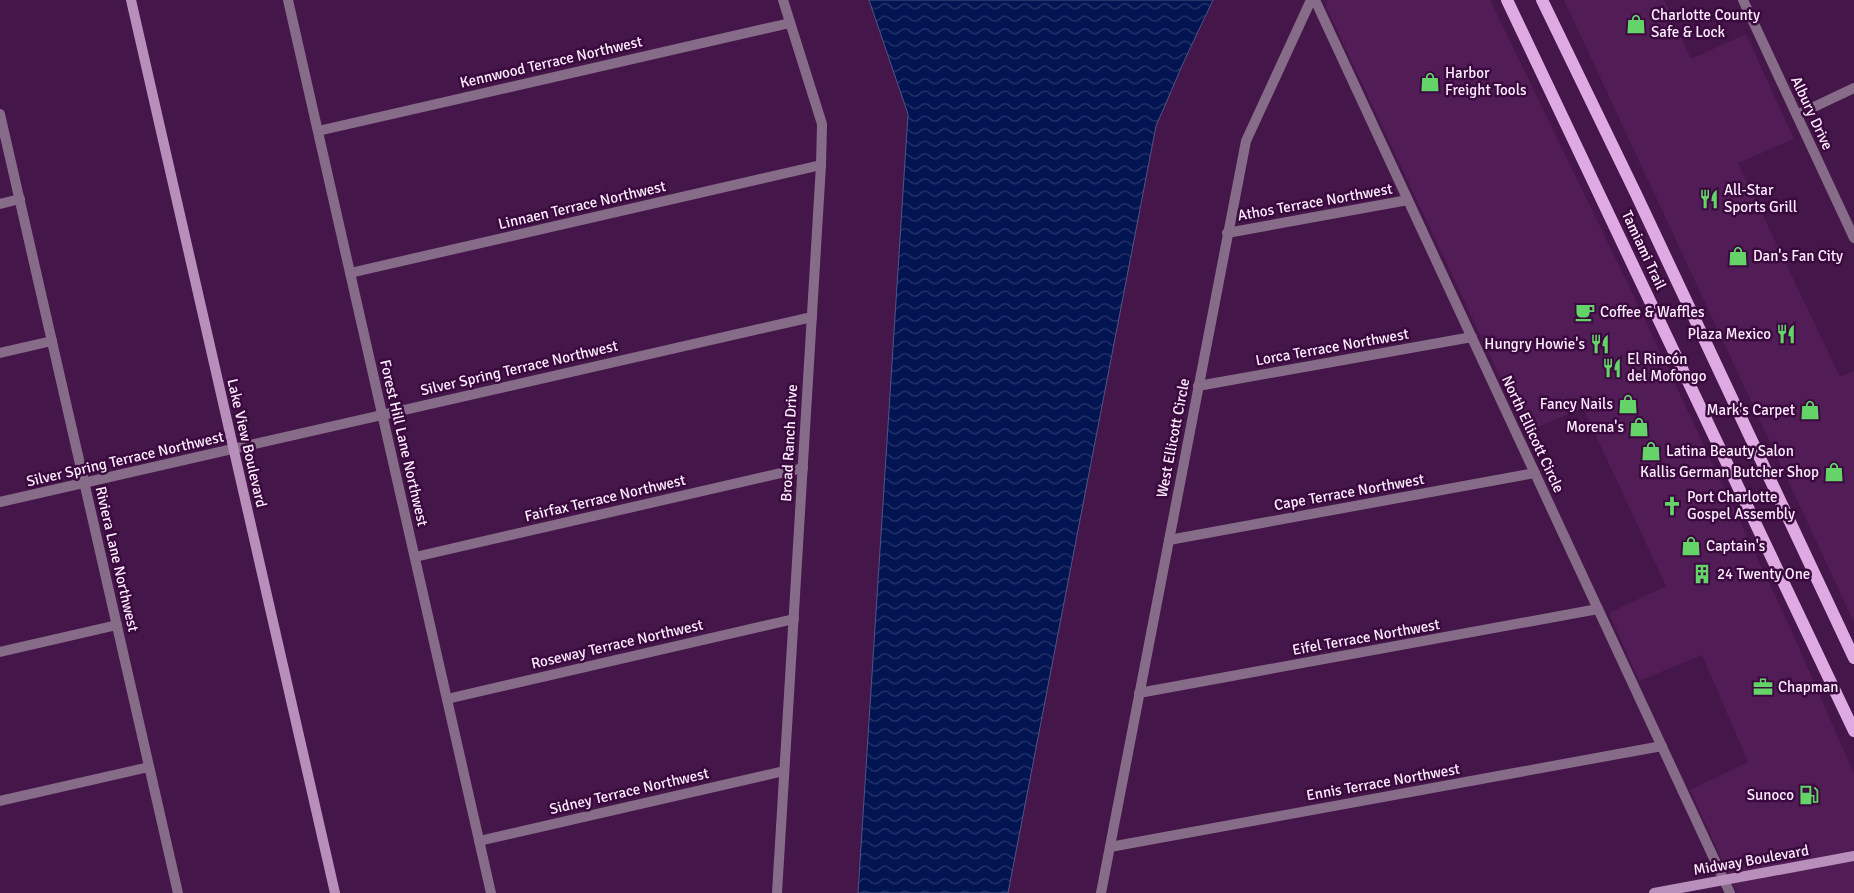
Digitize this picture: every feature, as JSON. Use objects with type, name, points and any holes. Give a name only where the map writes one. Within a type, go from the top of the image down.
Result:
[{"type":"main road","name":"Tamiami Trail","points":[[1507,0],[1854,731]]},
{"type":"main road","name":"Tamiami Trail","points":[[1542,0],[1636,194],[1854,658]]},
{"type":"street","name":"Lake View Boulevard","points":[[131,0],[334,893]]},
{"type":"street","name":"Forest Hill Lane Northwest","points":[[288,0],[491,893]]},
{"type":"street","name":"Broad Ranch Drive","points":[[777,893],[822,124],[783,0]]},
{"type":"street","name":"West Ellicott Circle","points":[[1101,893],[1246,141],[1311,0]]},
{"type":"street","name":"North Ellicott Circle","points":[[1315,0],[1730,893]]},
{"type":"street","name":"Albury Drive","points":[[1743,0],[1854,238]]},
{"type":"street","name":"Kennwood Terrace Northwest","points":[[318,131],[790,23]]},
{"type":"street","points":[[1797,115],[1854,88]]},
{"type":"street","name":"Riviera Lane Northwest","points":[[0,114],[178,893]]},
{"type":"street","name":"Linnaen Terrace Northwest","points":[[350,273],[820,165]]},
{"type":"street","points":[[0,204],[20,199]]},
{"type":"street","name":"Athos Terrace Northwest","points":[[1227,233],[1408,200]]},
{"type":"street","name":"Silver Spring Terrace Northwest","points":[[0,502],[812,317]]},
{"type":"street","name":"Lorca Terrace Northwest","points":[[1198,386],[1472,336]]},
{"type":"street","points":[[0,353],[52,341]]},
{"type":"street","name":"Fairfax Terrace Northwest","points":[[415,557],[802,468]]},
{"type":"street","name":"Cape Terrace Northwest","points":[[1169,540],[1535,473]]},
{"type":"street","name":"Eifel Terrace Northwest","points":[[1139,693],[1598,610]]},
{"type":"street","name":"Roseway Terrace Northwest","points":[[447,699],[794,620]]},
{"type":"street","points":[[0,652],[117,625]]},
{"type":"street","name":"Ennis Terrace Northwest","points":[[1110,847],[1662,746]]},
{"type":"street","points":[[0,801],[149,767]]},
{"type":"street","name":"Sidney Terrace Northwest","points":[[480,841],[784,771]]},
{"type":"street","name":"Midway Boulevard","points":[[1654,893],[1854,856]]},
{"type":"shaded area","points":[[1327,0],[1490,0],[1627,282],[1793,634],[1854,774],[1854,893],[1737,893],[1690,790],[1748,762],[1702,655],[1639,681],[1609,613],[1666,586],[1583,408],[1526,432],[1327,9]]},
{"type":"shaded area","points":[[1564,0],[1664,0],[1691,59],[1746,34],[1794,139],[1738,163],[1840,377],[1854,371],[1854,622]]},
{"type":"water","points":[[869,0],[1213,0],[1156,126],[1008,893],[858,893],[908,114]]},
{"type":"place","name":"Charlotte County Safe & Lock","points":[[1636,24]]},
{"type":"place","name":"Harbor Freight Tools","points":[[1430,82]]},
{"type":"place","name":"All-Star Sports Grill","points":[[1709,199]]},
{"type":"place","name":"Dan's Fan City","points":[[1738,256]]},
{"type":"place","name":"Coffee & Waffles","points":[[1585,312]]},
{"type":"place","name":"Plaza Mexico","points":[[1786,334]]},
{"type":"place","name":"Hungry Howie's","points":[[1600,344]]},
{"type":"place","name":"El Rincón del Mofongo","points":[[1612,368]]},
{"type":"place","name":"Fancy Nails","points":[[1628,404]]},
{"type":"place","name":"Mark's Carpet","points":[[1810,410]]},
{"type":"place","name":"Morena's","points":[[1639,427]]},
{"type":"place","name":"Latina Beauty Salon","points":[[1651,451]]},
{"type":"place","name":"Kallis German Butcher Shop","points":[[1834,472]]},
{"type":"place","name":"Port Charlotte Gospel Assembly","points":[[1672,506]]},
{"type":"place","name":"Captain's","points":[[1691,546]]},
{"type":"place","name":"24 Twenty One","points":[[1702,574]]},
{"type":"place","name":"Chapman","points":[[1763,687]]},
{"type":"place","name":"Sunoco","points":[[1809,795]]}]
